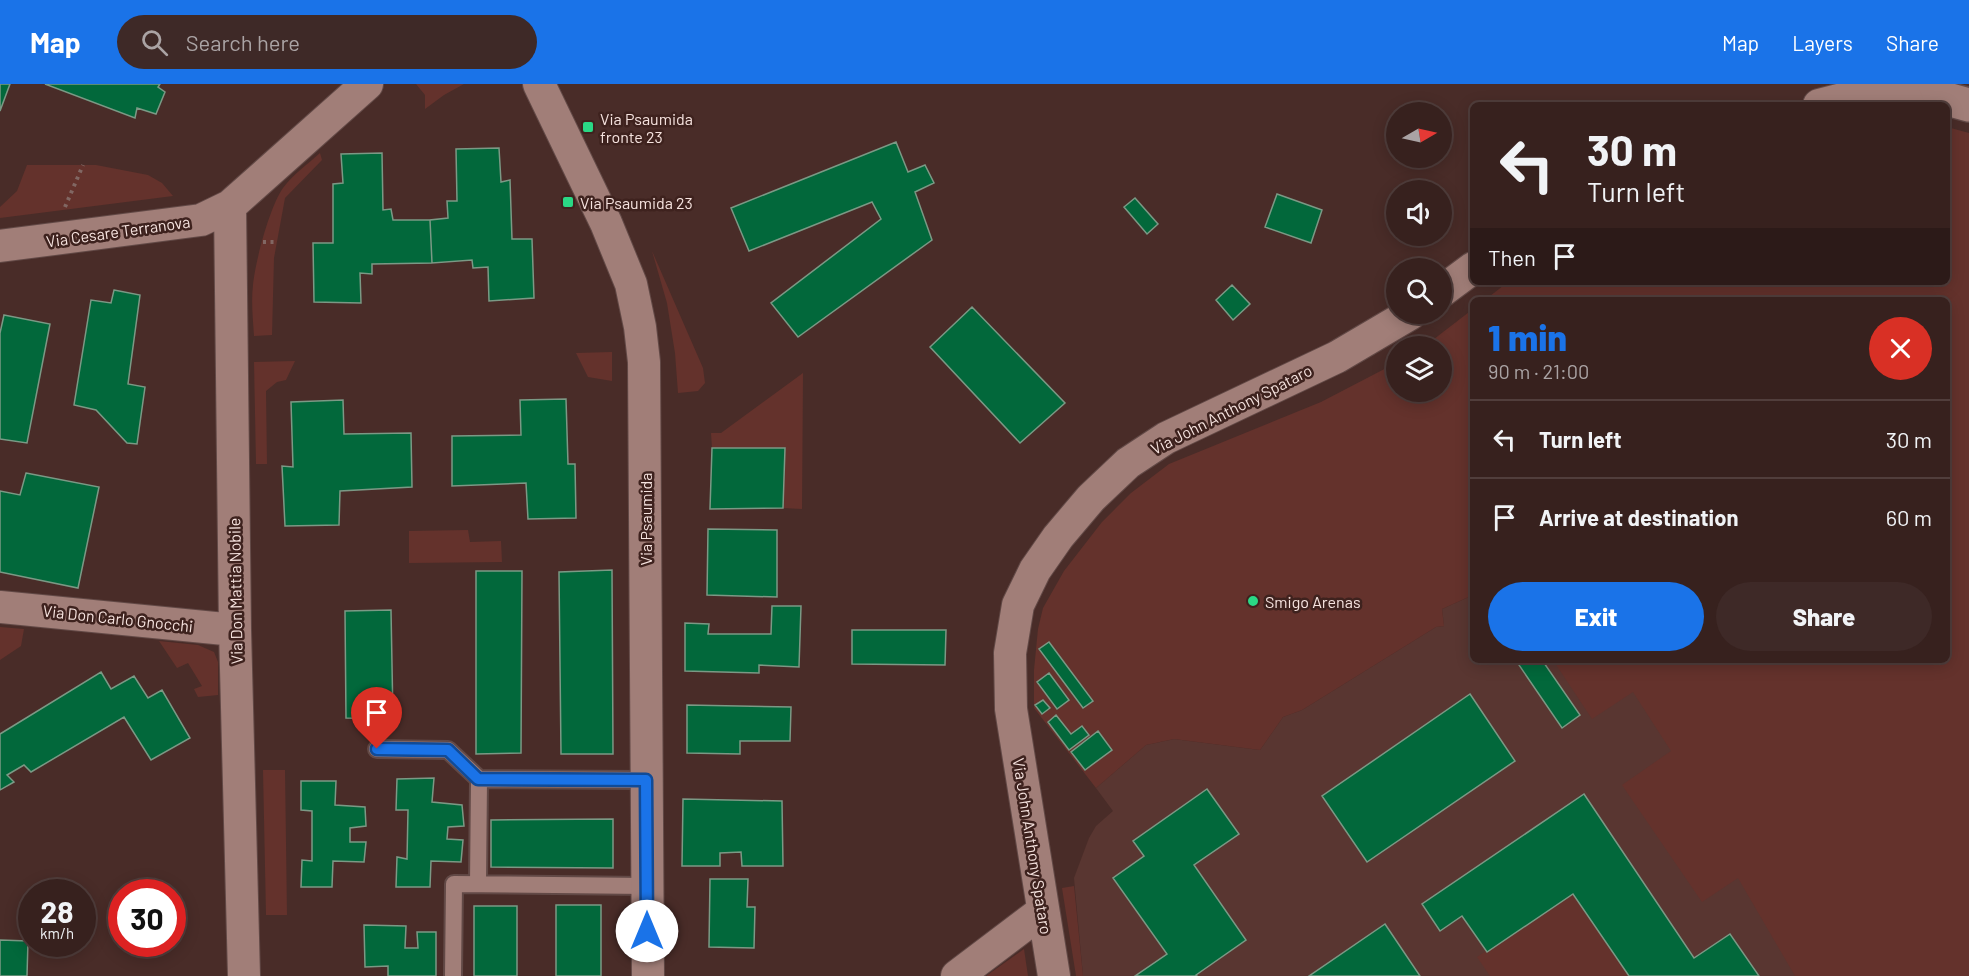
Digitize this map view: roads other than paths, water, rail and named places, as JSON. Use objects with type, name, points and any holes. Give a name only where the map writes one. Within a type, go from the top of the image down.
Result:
[{"type":"street","name":"Via Cesare Terranova","points":[[0,246],[201,220],[230,206],[367,84]]},
{"type":"street","name":"Via Psaumida","points":[[539,84],[606,223],[631,284],[640,327],[644,362],[648,976]]},
{"type":"street","points":[[1831,102],[1854,96],[1892,92],[1948,95]]},
{"type":"street","name":"Via Don Mattia Nobile","points":[[230,206],[235,630],[244,976]]},
{"type":"street","points":[[1452,284],[1470,270]]},
{"type":"street","name":"Via John Anthony Spataro","points":[[1054,976],[1011,709],[1010,653],[1018,605],[1035,570],[1058,537],[1091,498],[1128,463],[1166,438],[1337,357],[1393,324]]},
{"type":"street","name":"Via Don Carlo Gnocchi","points":[[0,607],[235,630]]},
{"type":"street","points":[[957,976],[1043,911]]},
{"type":"lane","points":[[377,749],[448,750],[478,779],[646,780]]},
{"type":"lane","points":[[478,779],[478,884]]},
{"type":"lane","points":[[453,976],[453,884],[647,886]]},
{"type":"place","name":"Via Psaumida fronte 23","points":[[588,127]]},
{"type":"place","name":"Via Psaumida 23","points":[[568,202]]},
{"type":"place","name":"Smigo Arenas","points":[[1253,601]]}]
